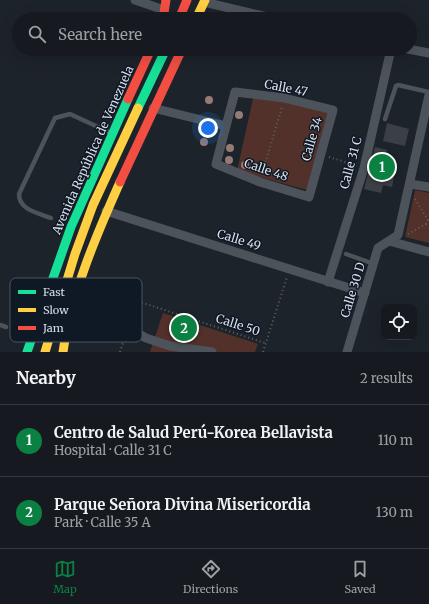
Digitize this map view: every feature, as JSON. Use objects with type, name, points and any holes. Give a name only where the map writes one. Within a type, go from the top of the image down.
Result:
[{"type":"main road","points":[[164,12],[166,0]]},
{"type":"main road","points":[[182,12],[187,0]]},
{"type":"main road","points":[[200,12],[205,1]]},
{"type":"main road","name":"Avenida República de Venezuela","points":[[53,278],[71,227],[148,56]]},
{"type":"main road","name":"Avenida República de Venezuela","points":[[68,278],[75,254],[94,205],[163,56]]},
{"type":"main road","points":[[83,278],[106,210],[179,56]]},
{"type":"main road","name":"Avenida República de Venezuela","points":[[28,352],[31,342]]},
{"type":"main road","name":"Avenida República de Venezuela","points":[[44,352],[47,342]]},
{"type":"main road","points":[[50,352],[51,342]]},
{"type":"main road","points":[[63,352],[65,342]]},
{"type":"street","points":[[137,0],[160,12]]},
{"type":"street","points":[[205,1],[248,12]]},
{"type":"street","points":[[417,51],[429,53]]},
{"type":"street","name":"Calle 31 C","points":[[328,282],[364,168],[389,56]]},
{"type":"street","name":"Calle 47","points":[[226,126],[235,92],[284,98],[333,110]]},
{"type":"street","points":[[398,235],[429,95]]},
{"type":"street","points":[[153,108],[226,126]]},
{"type":"street","name":"Calle 34","points":[[309,197],[333,110]]},
{"type":"street","name":"Calle 48","points":[[226,126],[216,164],[260,182],[309,197]]},
{"type":"street","points":[[409,186],[429,187]]},
{"type":"street","name":"Calle 49","points":[[106,210],[365,293]]},
{"type":"street","name":"Calle 30 D","points":[[347,352],[378,248],[398,235]]},
{"type":"street","points":[[389,241],[429,252]]},
{"type":"street","points":[[142,336],[170,346],[212,352]]},
{"type":"lane","points":[[385,119],[396,86],[398,85],[429,92]]},
{"type":"lane","points":[[51,218],[23,206],[19,202],[19,194],[55,118],[70,114],[113,133]]},
{"type":"lane","points":[[346,254],[374,264]]},
{"type":"lane","points":[[0,325],[6,327]]},
{"type":"path","points":[[260,182],[284,98]]},
{"type":"path","points":[[320,155],[364,168]]},
{"type":"path","points":[[398,235],[403,236],[428,225],[428,220],[409,186]]},
{"type":"path","points":[[263,352],[290,268]]},
{"type":"path","name":"Calle 50","points":[[142,303],[265,343]]},
{"type":"shaded area","points":[[254,94],[328,113],[307,190],[237,171]]},
{"type":"shaded area","points":[[415,190],[429,193],[429,243],[405,237]]},
{"type":"shaded area","points":[[163,313],[258,344],[255,352],[150,352]]},
{"type":"building","points":[[387,123],[409,129],[405,146],[383,141]]},
{"type":"building","points":[[375,147],[387,150],[385,160],[397,163],[392,187],[383,185],[381,193],[364,189]]},
{"type":"traffic: fast","points":[[138,108],[163,56]]},
{"type":"traffic: fast","points":[[53,278],[71,227],[128,99]]},
{"type":"traffic: fast","points":[[27,352],[31,342]]},
{"type":"traffic: slow","points":[[199,12],[205,0]]},
{"type":"traffic: slow","points":[[68,278],[93,205],[138,108]]},
{"type":"traffic: slow","points":[[81,278],[102,223],[120,182]]},
{"type":"traffic: slow","points":[[45,352],[48,342]]},
{"type":"traffic: slow","points":[[63,352],[65,342]]},
{"type":"traffic: jam","points":[[164,12],[166,0]]},
{"type":"traffic: jam","points":[[182,12],[187,0]]},
{"type":"traffic: jam","points":[[128,99],[148,56]]},
{"type":"traffic: jam","points":[[120,182],[179,56]]},
{"type":"place","name":"Centro de Salud Perú-Korea Bellavista","points":[[382,167]]},
{"type":"place","name":"Parque Señora Divina Misericordia","points":[[184,328]]}]
